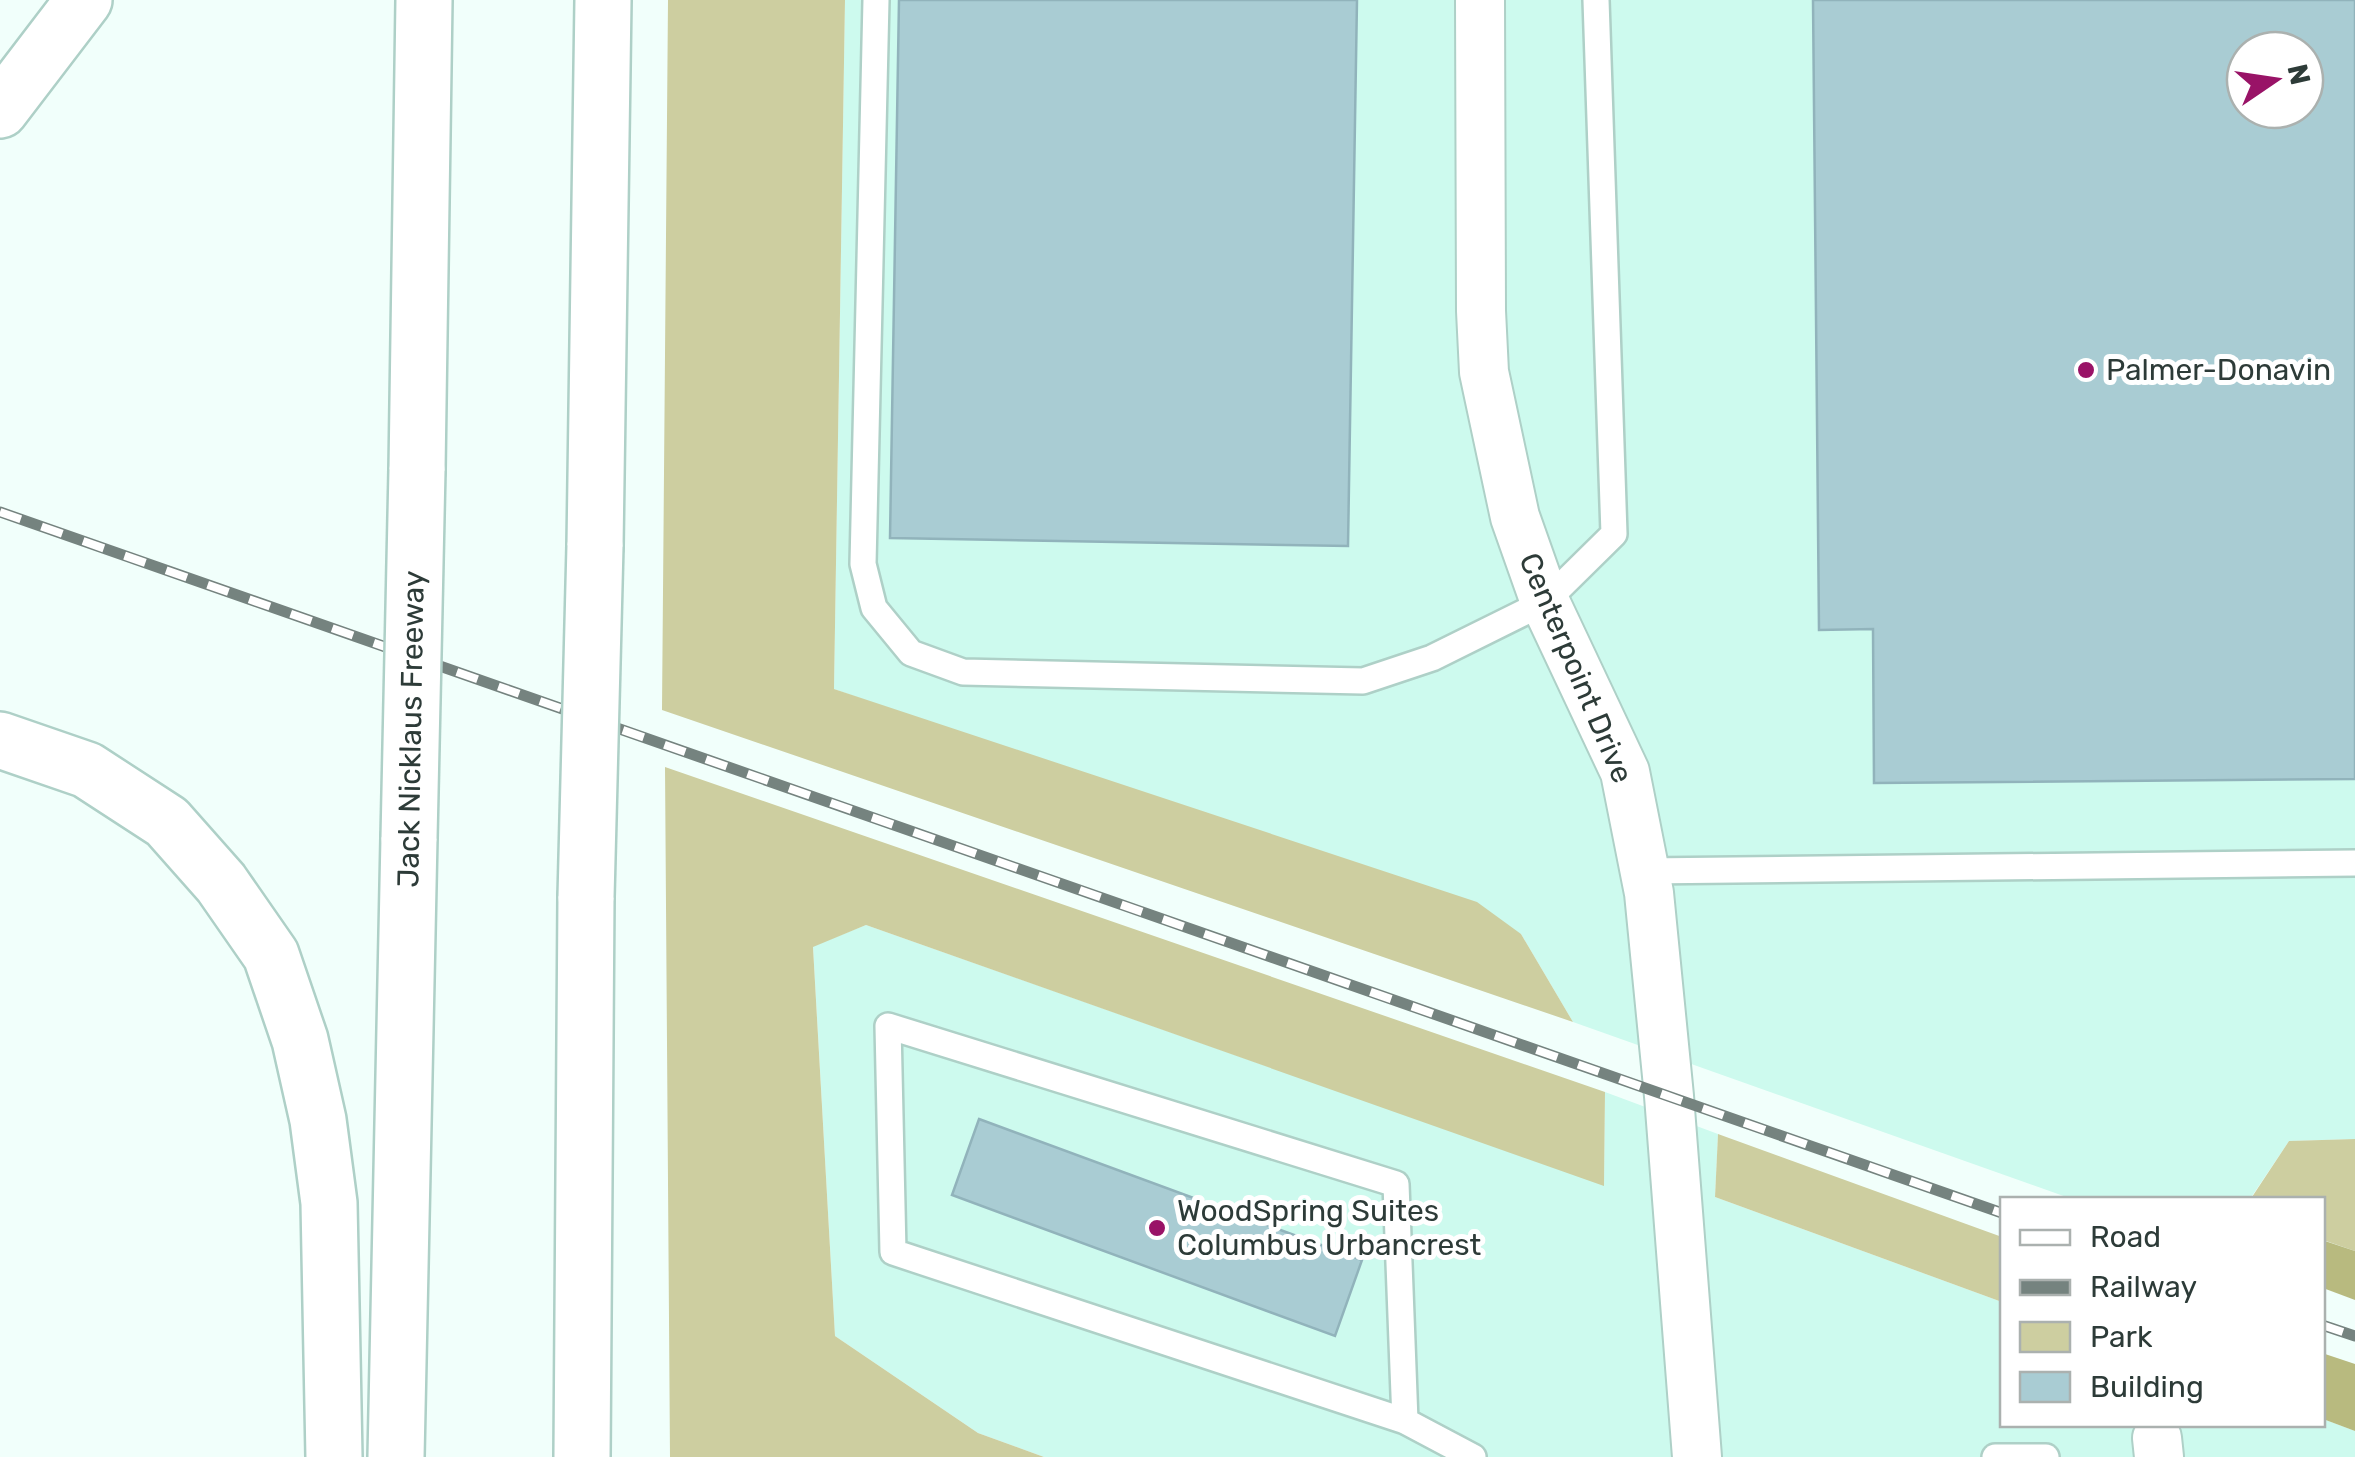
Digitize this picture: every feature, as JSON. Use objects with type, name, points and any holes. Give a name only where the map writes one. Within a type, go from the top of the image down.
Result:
[{"type":"highway","points":[[0,110],[84,0]]},
{"type":"highway","name":"Jack Nicklaus Freeway","points":[[396,1457],[424,0]]},
{"type":"highway","points":[[582,1457],[586,897],[603,0]]},
{"type":"highway","points":[[0,740],[86,770],[167,822],[221,882],[271,956],[300,1040],[318,1120],[329,1203],[334,1457]]},
{"type":"street","name":"Centerpoint Drive","points":[[1480,0],[1484,372],[1515,518],[1545,602],[1625,772],[1644,872],[1669,1096],[1696,1457]]},
{"type":"lane","points":[[876,0],[862,564],[874,608],[911,653],[963,672],[1363,681],[1432,658],[1545,602],[1614,534],[1596,0]]},
{"type":"lane","points":[[1644,872],[2355,863]]},
{"type":"lane","points":[[1404,1421],[1396,1184],[888,1026],[893,1252],[1404,1421],[1473,1457]]},
{"type":"lane","points":[[1994,1457],[2046,1457]]},
{"type":"shaded area","points":[[845,0],[2355,0],[2355,1139],[2289,1141],[2251,1197],[2066,1197],[1573,1022],[1521,934],[834,689]]},
{"type":"shaded area","points":[[866,925],[1604,1185],[1605,1092],[1718,1134],[1715,1197],[2000,1301],[2000,1427],[2325,1427],[2325,1420],[2355,1431],[2355,1457],[1044,1457],[978,1433],[835,1336],[813,946]]},
{"type":"green space","points":[[668,0],[845,0],[834,689],[1477,902],[1521,934],[1573,1022],[662,710]]},
{"type":"green space","points":[[665,767],[1605,1092],[1604,1186],[866,925],[813,947],[835,1336],[978,1433],[1044,1457],[670,1457]]},
{"type":"green space","points":[[1718,1134],[2000,1236],[2000,1301],[1715,1197]]},
{"type":"green space","points":[[2355,1139],[2355,1251],[2325,1241],[2325,1197],[2252,1197],[2289,1141]]},
{"type":"green space","points":[[2325,1241],[2355,1251],[2355,1300],[2325,1289]]},
{"type":"green space","points":[[2325,1354],[2355,1364],[2355,1431],[2325,1420]]},
{"type":"building","points":[[899,0],[1357,0],[1348,546],[890,538]]},
{"type":"building","name":"Palmer-Donavin","points":[[1813,0],[2355,0],[2355,779],[1874,783],[1873,629],[1819,630]]},
{"type":"building","name":"WoodSpring Suites Columbus Urbancrest","points":[[979,1119],[1362,1260],[1335,1336],[952,1195]]},
{"type":"railway","points":[[0,512],[2000,1212]]},
{"type":"railway","points":[[2325,1326],[2355,1336]]},
{"type":"place","name":"Palmer-Donavin","points":[[2086,370]]},
{"type":"place","name":"WoodSpring Suites Columbus Urbancrest","points":[[1157,1228]]}]
